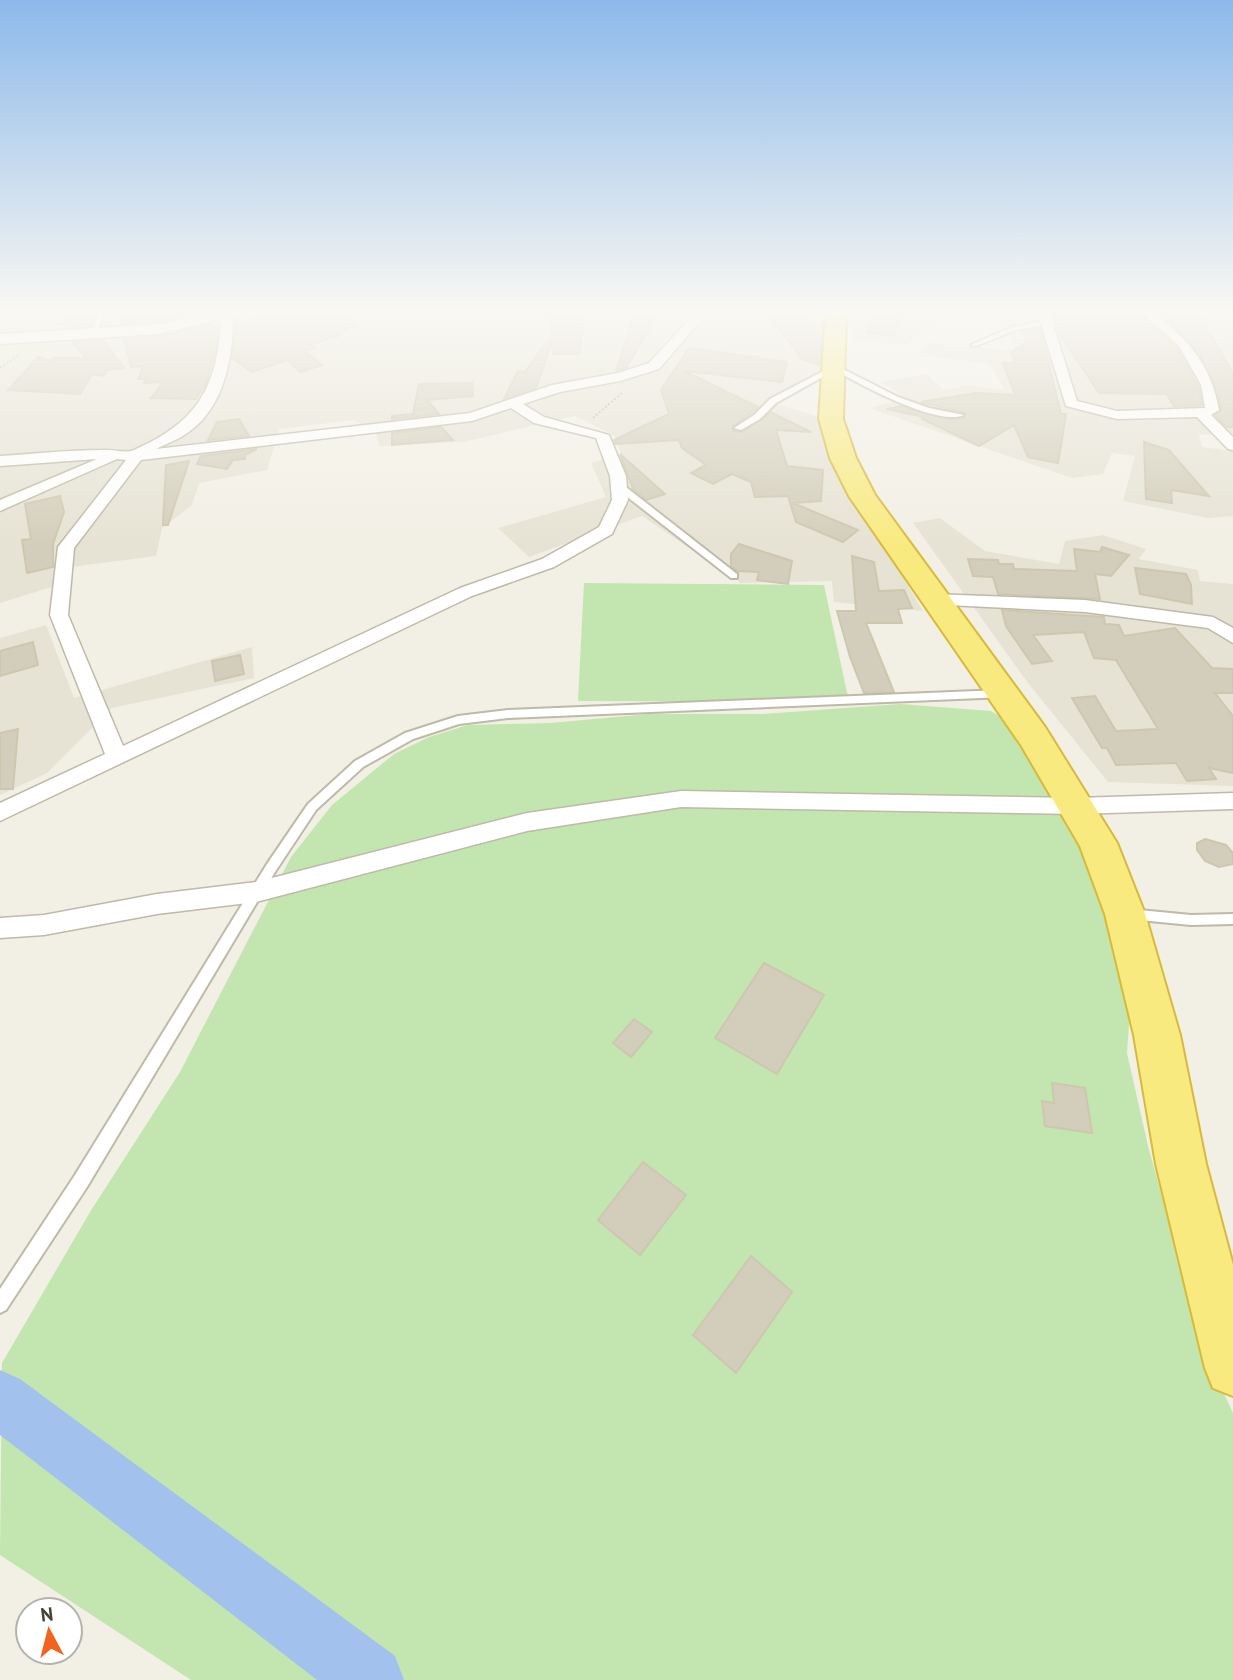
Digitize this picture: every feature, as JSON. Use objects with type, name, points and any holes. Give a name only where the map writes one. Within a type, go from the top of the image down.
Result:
[{"type":"highway","points":[[833,389],[831,418],[843,458],[862,496],[933,600],[1034,736],[1098,843],[1125,914],[1157,1035],[1181,1164],[1233,1368]]},
{"type":"street","points":[[0,506],[128,456],[188,426],[213,389]]},
{"type":"street","points":[[0,461],[128,456],[472,417],[514,405],[553,389]]},
{"type":"street","points":[[1066,389],[1070,403],[1083,410],[1105,414],[1201,413],[1213,410],[1209,389]]},
{"type":"street","points":[[0,813],[466,592],[548,563],[606,530],[620,500],[619,486],[602,435],[539,420],[514,405]]},
{"type":"street","points":[[1201,413],[1233,446]]},
{"type":"street","points":[[117,757],[59,615],[66,547],[124,475],[128,456]]},
{"type":"street","points":[[933,600],[1085,606],[1213,623],[1233,637]]},
{"type":"street","points":[[0,928],[44,925],[157,904],[257,892],[527,822],[681,799],[1077,806],[1233,801]]},
{"type":"lane","points":[[738,428],[757,417],[773,401],[794,389]]},
{"type":"lane","points":[[873,389],[941,414],[960,415]]},
{"type":"lane","points":[[619,486],[734,576]]},
{"type":"lane","points":[[0,1304],[165,1046],[257,892],[312,807],[359,764],[409,736],[458,720],[508,714],[1001,694]]},
{"type":"lane","points":[[1125,914],[1191,920],[1233,919]]},
{"type":"path","points":[[602,435],[592,417],[626,389]]},
{"type":"shaded area","points":[[0,389],[788,389],[766,401],[820,417],[827,449],[923,611],[834,602],[832,581],[741,583],[642,516],[529,557],[498,528],[606,497],[591,463],[621,454],[615,436],[575,416],[463,442],[380,446],[376,433],[354,420],[279,429],[267,470],[199,483],[192,505],[162,528],[156,556],[71,567],[68,582],[0,603]]},
{"type":"shaded area","points":[[892,389],[1233,389],[1233,434],[1199,435],[1202,447],[1233,451],[1233,516],[1208,518],[1123,501],[1135,456],[1112,453],[1103,474],[1072,478],[869,408],[906,398]]},
{"type":"shaded area","points":[[940,518],[985,551],[1059,564],[1065,541],[1103,535],[1146,549],[1139,559],[1198,570],[1200,581],[1233,584],[1233,786],[1108,782],[1028,683],[913,523]]},
{"type":"shaded area","points":[[46,625],[74,698],[252,647],[254,678],[112,708],[47,773],[0,795],[0,638]]},
{"type":"green space","points":[[584,583],[824,585],[849,702],[578,701]]},
{"type":"green space","points":[[900,704],[991,711],[1031,736],[1062,775],[1132,982],[1127,1053],[1148,1146],[1205,1353],[1233,1413],[1233,1680],[191,1680],[84,1610],[84,1596],[63,1596],[0,1555],[2,1363],[90,1212],[180,1072],[291,857],[332,805],[394,754],[429,737],[468,725],[550,723],[649,714],[763,714]]},
{"type":"building","points":[[9,389],[83,389],[80,394]]},
{"type":"building","points":[[157,389],[202,389],[196,399],[151,398]]},
{"type":"building","points":[[418,389],[472,389],[473,396],[427,400],[439,414],[392,419],[392,416],[413,414]]},
{"type":"building","points":[[509,389],[532,389],[504,399]]},
{"type":"building","points":[[722,389],[758,407],[733,426],[733,431],[742,432],[770,412],[811,432],[776,430],[787,466],[823,470],[821,501],[793,503],[858,530],[843,542],[796,522],[788,496],[755,497],[751,482],[732,474],[713,484],[691,473],[706,465],[682,448],[679,440],[615,444],[614,440],[669,414],[661,390]]},
{"type":"building","points":[[1013,389],[1055,389],[1061,414],[1066,414],[1058,463],[1028,457],[1014,425],[979,446],[922,419],[924,417],[887,409],[901,406],[952,420],[964,418],[966,413],[921,402],[977,393],[1015,395]]},
{"type":"building","points":[[1097,389],[1199,389],[1202,405],[1174,406],[1166,394],[1099,393]]},
{"type":"building","points":[[1216,389],[1233,389],[1233,427],[1226,427],[1215,415],[1221,411]]},
{"type":"building","points":[[239,419],[249,436],[208,440],[217,422]]},
{"type":"building","points":[[441,427],[453,440],[392,445],[392,433]]},
{"type":"building","points":[[1144,442],[1169,450],[1209,496],[1171,490],[1172,503],[1146,499]]},
{"type":"building","points":[[257,449],[245,455],[245,459],[233,460],[227,469],[197,464],[201,456]]},
{"type":"building","points":[[620,454],[665,494],[646,500],[633,489]]},
{"type":"building","points":[[189,461],[168,525],[163,525],[166,465]]},
{"type":"building","points":[[60,496],[64,512],[53,544],[53,567],[27,573],[22,540],[31,539],[25,504]]},
{"type":"building","points":[[739,544],[792,561],[788,584],[757,580],[759,572],[737,571],[731,566],[731,554]]},
{"type":"building","points":[[1102,547],[1129,555],[1111,576],[1095,574],[1100,599],[998,594],[993,577],[973,576],[968,559],[998,560],[999,564],[1013,564],[1014,569],[1077,571],[1074,549],[1100,552]]},
{"type":"building","points":[[852,556],[874,562],[879,591],[904,590],[912,608],[898,609],[902,623],[866,623],[894,692],[864,693],[850,657],[837,611],[856,611]]},
{"type":"building","points":[[1135,568],[1186,574],[1191,585],[1192,604],[1140,594]]},
{"type":"building","points":[[1002,610],[1104,617],[1105,624],[1119,625],[1124,636],[1175,628],[1212,668],[1233,669],[1233,693],[1215,693],[1233,716],[1233,773],[1209,768],[1216,779],[1187,781],[1176,763],[1116,765],[1107,748],[1102,748],[1072,698],[1095,696],[1116,731],[1158,729],[1116,660],[1094,658],[1084,632],[1033,635],[1052,661],[1032,664],[1006,626]]},
{"type":"building","points":[[33,642],[38,665],[0,676],[0,651]]},
{"type":"building","points":[[240,655],[244,674],[215,681],[212,661]]},
{"type":"building","points":[[18,729],[13,789],[0,789],[0,733]]},
{"type":"building","points":[[1205,839],[1226,845],[1233,853],[1233,864],[1219,867],[1205,861],[1197,850],[1197,843]]},
{"type":"building","points":[[764,963],[824,995],[777,1074],[715,1038]]},
{"type":"building","points":[[634,1019],[652,1032],[631,1057],[613,1043]]},
{"type":"building","points":[[1052,1083],[1085,1088],[1092,1133],[1045,1126],[1042,1101],[1054,1103]]},
{"type":"building","points":[[643,1162],[686,1195],[640,1255],[598,1220]]},
{"type":"building","points":[[751,1256],[792,1292],[736,1373],[693,1335]]},
{"type":"waterway","points":[[0,1399],[371,1680]]}]
